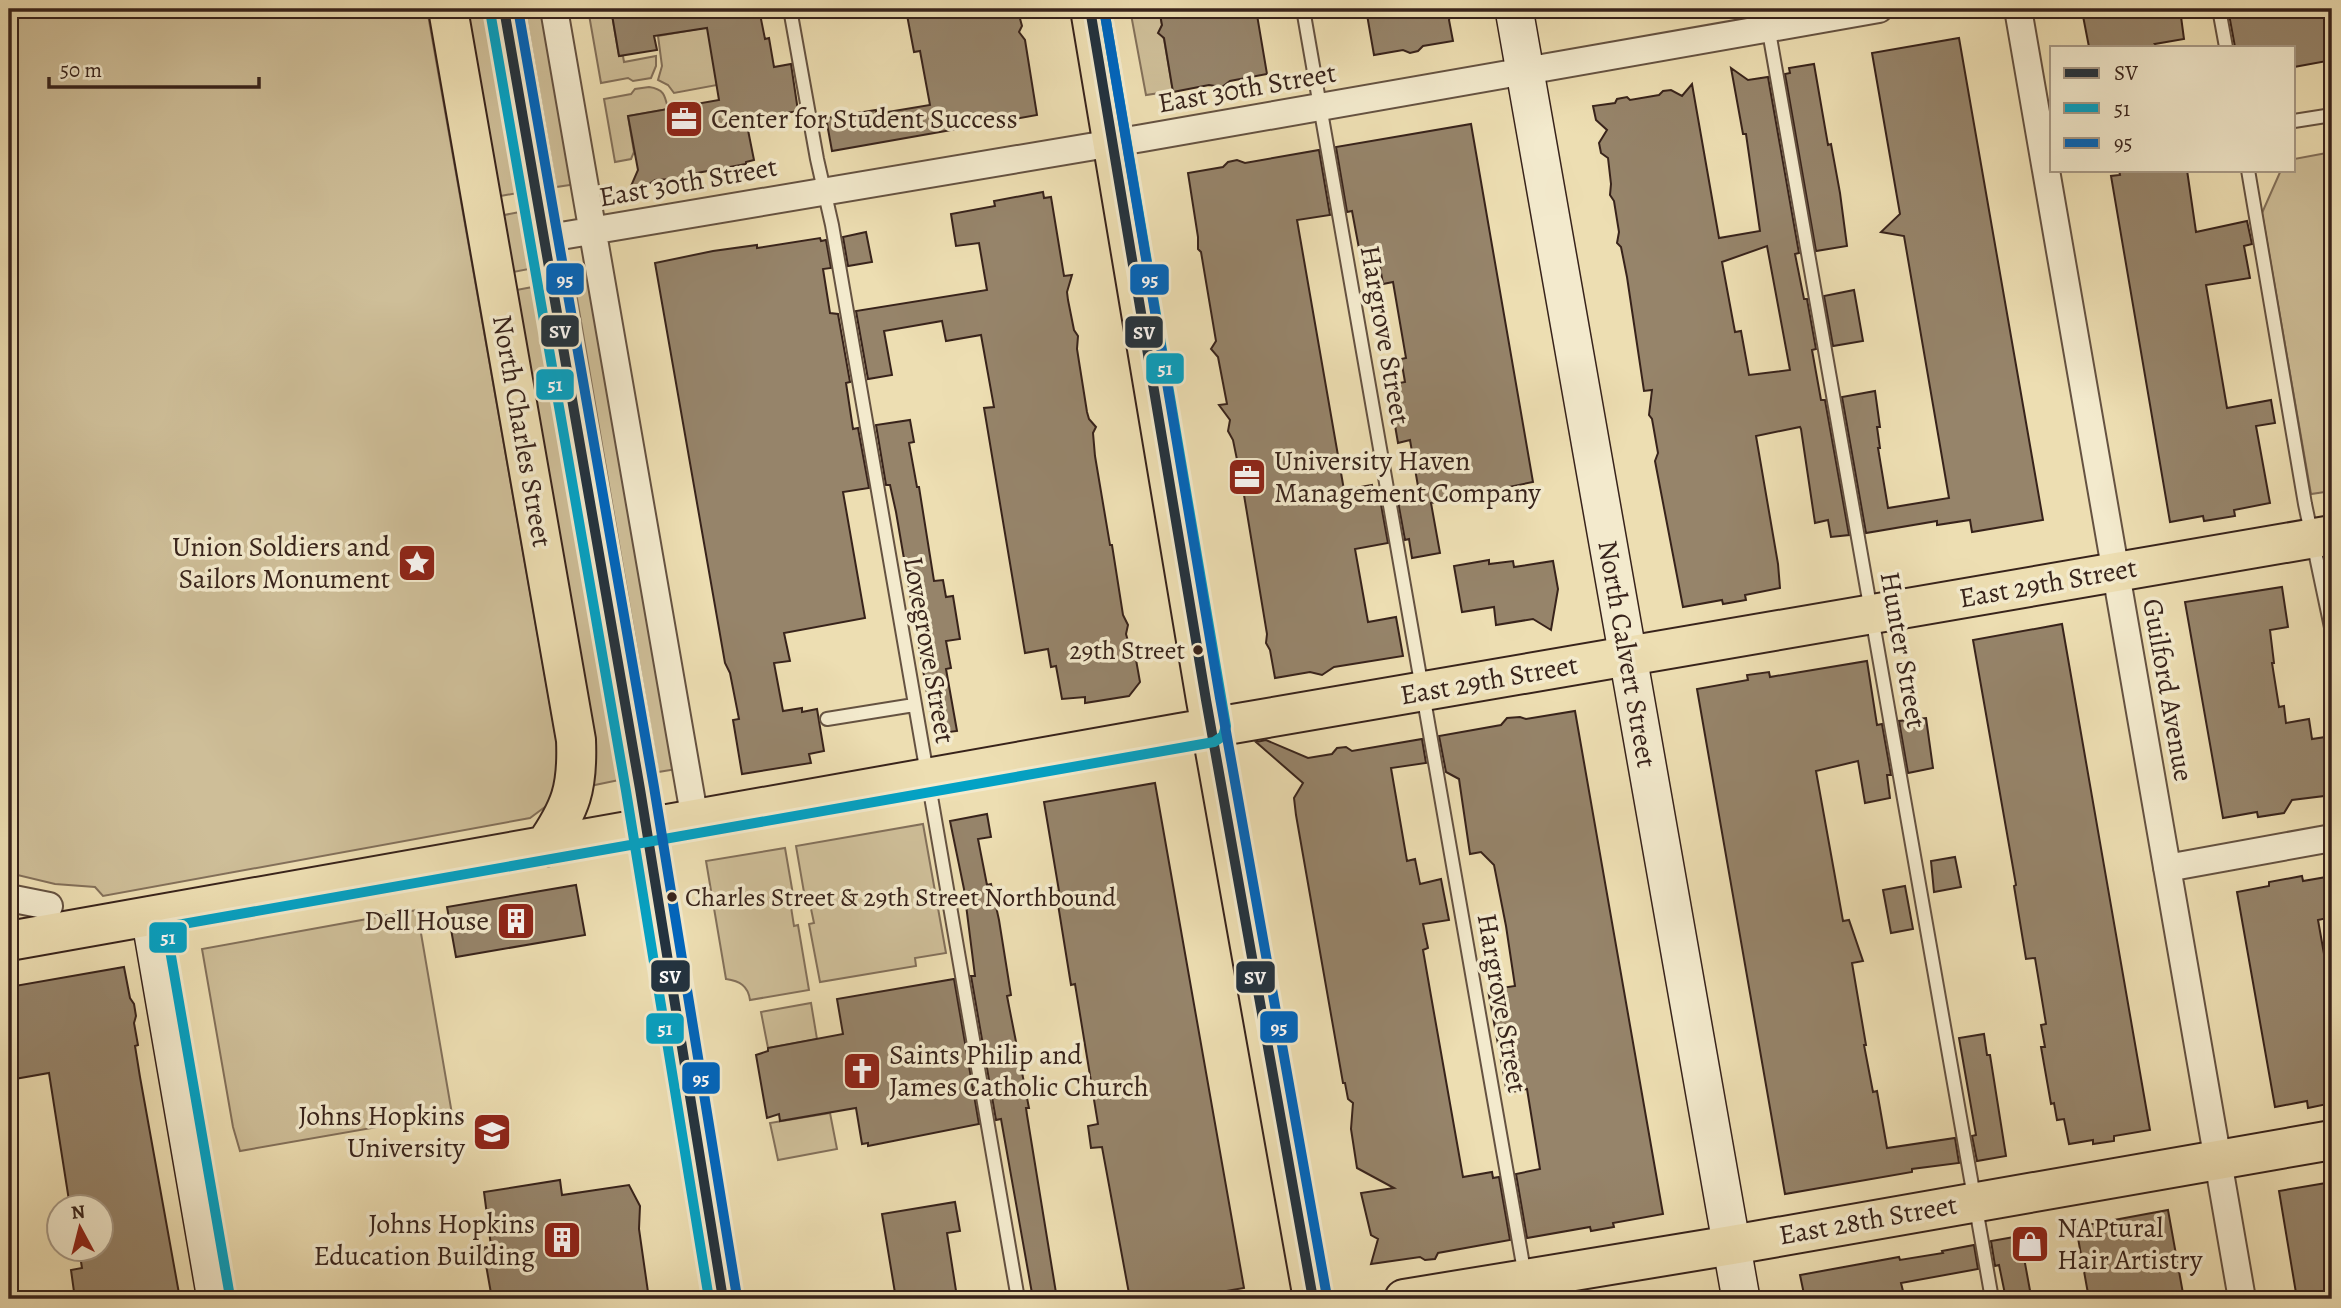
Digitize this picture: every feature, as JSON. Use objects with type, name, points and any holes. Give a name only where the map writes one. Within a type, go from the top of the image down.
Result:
[{"type":"main road","name":"North Charles Street","points":[[448,9],[576,740],[576,780],[570,801],[544,847]]},
{"type":"main road","name":"North Charles Street","points":[[504,9],[646,829],[723,1299]]},
{"type":"main road","points":[[1090,9],[1212,728],[1313,1299]]},
{"type":"main road","name":"North Calvert Street","points":[[1514,9],[1741,1299]]},
{"type":"main road","name":"East 29th Street","points":[[9,941],[1212,728],[2323,537]]},
{"type":"main road","points":[[150,916],[216,1299]]},
{"type":"main road","name":"East 28th Street","points":[[1404,1299],[1527,1289],[1732,1245],[2332,1140]]},
{"type":"street","points":[[554,9],[695,820]]},
{"type":"street","name":"East 30th Street","points":[[542,239],[1525,71],[1767,19],[1879,9]]},
{"type":"street","name":"Guilford Avenue","points":[[2018,9],[2242,1299]]},
{"type":"street","points":[[2166,868],[2332,838]]},
{"type":"street","points":[[9,898],[49,906]]},
{"type":"lane","name":"Lovegrove Street","points":[[790,9],[1018,1299]]},
{"type":"lane","name":"Hargrove Street","points":[[1303,9],[1527,1289]]},
{"type":"lane","points":[[2219,9],[2226,46]]},
{"type":"lane","name":"Hunter Street","points":[[1767,19],[1992,1299]]},
{"type":"lane","points":[[2296,121],[2332,115]]},
{"type":"lane","points":[[2248,172],[2323,537],[2332,632]]},
{"type":"lane","points":[[827,719],[914,705]]},
{"type":"shaded area","points":[[9,9],[427,9],[558,750],[557,781],[549,804],[530,818],[103,896],[95,887],[55,884],[9,873]]},
{"type":"shaded area","points":[[463,9],[490,9],[523,192],[495,197]]},
{"type":"shaded area","points":[[525,9],[546,9],[577,184],[556,187]]},
{"type":"shaded area","points":[[588,9],[611,9],[619,56],[623,56],[624,62],[656,56],[656,66],[651,78],[633,81],[628,78],[601,83]]},
{"type":"shaded area","points":[[1130,9],[1159,9],[1162,25],[1160,32],[1164,39],[1173,91],[1146,95]]},
{"type":"shaded area","points":[[709,27],[717,85],[674,93],[668,85],[658,80],[662,66],[658,36]]},
{"type":"shaded area","points":[[649,87],[663,93],[668,109],[628,116],[634,152],[631,159],[615,162],[604,99],[631,94],[635,89]]},
{"type":"shaded area","points":[[2332,152],[2332,491],[2311,494],[2262,213],[2280,172],[2296,172],[2296,159]]},
{"type":"shaded area","points":[[525,211],[534,268],[508,273],[499,216]]},
{"type":"shaded area","points":[[593,277],[677,769],[658,772],[574,281]]},
{"type":"shaded area","points":[[538,286],[624,779],[590,786],[511,291]]},
{"type":"shaded area","points":[[923,824],[946,953],[915,958],[916,966],[820,982],[809,924],[814,923],[810,904],[806,904],[796,846]]},
{"type":"shaded area","points":[[785,848],[795,906],[791,907],[794,926],[798,925],[809,990],[750,1000],[742,985],[726,979],[706,861]]},
{"type":"shaded area","points":[[417,910],[452,1114],[240,1151],[233,1127],[202,949]]},
{"type":"shaded area","points":[[811,1003],[817,1039],[768,1048],[761,1012]]},
{"type":"shaded area","points":[[830,1113],[837,1149],[778,1160],[770,1123]]},
{"type":"building","points":[[611,9],[759,9],[765,39],[769,38],[774,67],[791,64],[798,111],[746,120],[754,160],[746,164],[697,173],[690,178],[655,180],[624,202],[638,170],[628,116],[719,100],[707,28],[654,36],[657,50],[619,56]]},
{"type":"building","points":[[936,9],[1014,9],[1022,26],[1019,32],[1025,40],[1037,115],[832,151],[826,118],[876,110],[876,114],[930,105],[920,51],[914,52],[907,15]]},
{"type":"building","points":[[1159,9],[1256,9],[1267,74],[1230,81],[1222,87],[1209,85],[1173,92],[1164,38],[1158,33],[1162,25]]},
{"type":"building","points":[[1366,9],[1452,9],[1449,20],[1453,41],[1423,46],[1410,53],[1403,50],[1374,55]]},
{"type":"building","points":[[2128,9],[2180,9],[2184,39],[2155,44],[2157,46],[2089,46],[2083,16]]},
{"type":"building","points":[[2228,9],[2332,9],[2332,52],[2326,53],[2327,61],[2296,67],[2296,46],[2235,46]]},
{"type":"building","points":[[1959,38],[2043,520],[1972,532],[1970,520],[1937,525],[1937,521],[1866,533],[1842,397],[1875,391],[1880,427],[1877,427],[1878,448],[1888,508],[1949,498],[1904,236],[1881,232],[1900,214],[1872,53]]},
{"type":"building","points":[[1814,64],[1828,145],[1831,144],[1840,193],[1847,246],[1816,251],[1785,74],[1790,73],[1789,68]]},
{"type":"building","points":[[1731,68],[1748,80],[1768,77],[1799,253],[1795,254],[1804,299],[1807,299],[1816,349],[1812,350],[1821,400],[1825,400],[1849,535],[1831,537],[1828,520],[1815,523],[1800,427],[1756,436],[1780,588],[1745,595],[1746,600],[1723,604],[1722,600],[1683,607],[1655,461],[1658,453],[1649,415],[1652,390],[1644,391],[1627,277],[1621,247],[1617,243],[1619,232],[1614,201],[1610,195],[1608,158],[1601,153],[1599,143],[1607,130],[1596,120],[1593,106],[1615,103],[1617,99],[1627,97],[1630,100],[1659,95],[1663,91],[1671,90],[1682,96],[1692,84],[1719,238],[1760,231],[1746,134],[1743,134]],"holes":[[[1767,246],[1790,370],[1749,375],[1741,331],[1735,332],[1722,262]]]},
{"type":"building","points":[[1471,124],[1533,482],[1431,503],[1440,553],[1412,558],[1409,539],[1405,540],[1397,496],[1419,492],[1410,440],[1398,443],[1391,402],[1401,400],[1399,383],[1405,382],[1401,359],[1406,358],[1393,282],[1383,284],[1380,267],[1363,270],[1352,211],[1347,212],[1336,147]]},
{"type":"building","points":[[1319,150],[1330,215],[1297,220],[1344,490],[1372,485],[1375,500],[1380,499],[1388,543],[1355,549],[1368,622],[1396,617],[1403,656],[1334,667],[1322,675],[1310,672],[1275,678],[1270,650],[1266,643],[1267,634],[1243,489],[1233,440],[1228,431],[1230,420],[1219,405],[1227,404],[1218,357],[1211,349],[1216,341],[1201,252],[1198,249],[1188,173],[1223,167],[1228,162],[1237,160],[1245,163]]},
{"type":"building","points":[[2119,172],[2187,172],[2196,232],[2247,221],[2252,244],[2244,246],[2250,278],[2206,285],[2227,408],[2271,400],[2275,423],[2256,426],[2270,503],[2234,510],[2235,516],[2204,521],[2203,516],[2170,522],[2111,176],[2120,175]]},
{"type":"building","points":[[1043,192],[1044,198],[1051,197],[1064,276],[1072,275],[1067,292],[1068,300],[1074,330],[1078,336],[1077,349],[1087,412],[1096,427],[1093,433],[1095,456],[1123,615],[1128,625],[1126,634],[1131,652],[1135,654],[1140,682],[1129,696],[1085,703],[1085,697],[1062,699],[1056,666],[1051,667],[1048,649],[1025,653],[984,408],[994,407],[981,335],[946,341],[942,321],[884,331],[892,375],[868,379],[856,311],[987,290],[979,243],[956,246],[951,214],[995,206],[994,201]]},
{"type":"building","points":[[866,232],[872,262],[848,266],[843,237]]},
{"type":"building","points":[[820,238],[821,241],[826,240],[831,268],[823,269],[830,313],[838,314],[850,382],[846,383],[853,429],[858,428],[869,488],[843,492],[865,618],[784,633],[790,661],[774,663],[783,711],[802,708],[802,712],[817,709],[824,751],[809,754],[811,763],[742,774],[733,720],[739,719],[730,673],[725,663],[655,263],[713,251],[757,245],[757,248]]},
{"type":"building","points":[[1854,290],[1863,341],[1833,346],[1824,296]]},
{"type":"building","points":[[910,420],[914,442],[909,443],[934,581],[943,580],[946,597],[953,596],[960,639],[946,641],[951,668],[946,669],[957,731],[934,734],[896,512],[890,485],[886,485],[876,425]]},
{"type":"building","points":[[1489,560],[1489,564],[1513,561],[1514,567],[1553,561],[1558,589],[1551,630],[1533,619],[1496,625],[1494,607],[1462,612],[1454,566]]},
{"type":"building","points":[[2282,587],[2288,627],[2270,630],[2279,707],[2284,706],[2286,723],[2309,719],[2312,739],[2332,736],[2332,795],[2292,800],[2284,813],[2258,817],[2257,812],[2223,818],[2185,602]]},
{"type":"building","points":[[2062,624],[2150,1130],[2114,1136],[2114,1141],[2093,1144],[2093,1140],[2069,1144],[2064,1119],[2057,1120],[2054,1103],[2051,1104],[2041,1047],[2045,1047],[2041,1025],[2046,1024],[2035,958],[2026,959],[2014,886],[2016,885],[1973,640]]},
{"type":"building","points":[[1867,661],[1877,725],[1882,724],[1891,775],[1887,775],[1890,798],[1865,803],[1858,761],[1816,771],[1843,921],[1849,920],[1863,961],[1852,963],[1864,1045],[1873,1092],[1877,1091],[1887,1148],[1955,1138],[1959,1163],[1912,1169],[1912,1172],[1785,1194],[1697,689],[1748,680],[1747,675],[1769,672],[1770,677]]},
{"type":"building","points":[[1575,711],[1663,1214],[1613,1223],[1614,1227],[1591,1231],[1590,1227],[1527,1238],[1516,1174],[1540,1169],[1527,1089],[1507,1093],[1488,990],[1515,986],[1506,926],[1494,865],[1481,852],[1470,854],[1459,779],[1446,772],[1439,736],[1501,725],[1507,718],[1526,719]]},
{"type":"building","points":[[1926,718],[1933,768],[1908,773],[1899,721]]},
{"type":"building","points":[[1422,739],[1426,763],[1391,768],[1407,861],[1415,859],[1420,884],[1441,879],[1449,920],[1423,924],[1428,948],[1423,950],[1463,1177],[1492,1172],[1493,1178],[1499,1177],[1510,1240],[1438,1253],[1435,1259],[1425,1260],[1420,1257],[1371,1264],[1378,1239],[1371,1235],[1361,1193],[1394,1188],[1357,1168],[1351,1129],[1353,1103],[1348,1099],[1343,1083],[1296,815],[1294,798],[1303,783],[1256,742],[1266,740],[1308,758],[1332,754],[1337,748],[1346,747],[1352,751]]},
{"type":"building","points":[[1155,783],[1244,1288],[1179,1299],[1130,1299],[1102,1147],[1091,1148],[1088,1126],[1098,1124],[1075,984],[1071,985],[1044,802]]},
{"type":"building","points":[[987,814],[991,837],[978,839],[987,885],[991,884],[999,920],[1011,995],[1007,996],[1029,1108],[1026,1108],[1057,1299],[1033,1299],[1001,1119],[996,1120],[971,976],[975,976],[964,889],[950,821]]},
{"type":"building","points":[[1955,857],[1961,887],[1934,892],[1931,861]]},
{"type":"building","points":[[2302,876],[2303,881],[2332,876],[2332,917],[2318,920],[2332,999],[2332,1103],[2308,1108],[2307,1101],[2275,1107],[2237,892]]},
{"type":"building","name":"Dell House","points":[[576,885],[585,935],[456,957],[447,907]]},
{"type":"building","points":[[1905,886],[1913,929],[1891,933],[1883,890]]},
{"type":"building","points":[[124,967],[130,998],[134,1004],[138,1045],[135,1046],[180,1299],[75,1299],[71,1270],[82,1268],[81,1262],[116,1262],[116,1192],[68,1192],[49,1073],[9,1080],[9,987]]},
{"type":"building","name":"Saints Philip and James Catholic Church","points":[[954,979],[979,1124],[868,1146],[868,1143],[862,1144],[856,1108],[780,1121],[779,1114],[767,1118],[756,1055],[768,1051],[768,1048],[843,1034],[837,999]]},
{"type":"building","points":[[1984,1034],[1987,1055],[1990,1055],[2006,1156],[1977,1161],[1972,1136],[1976,1135],[1959,1038]]},
{"type":"building","name":"Johns Hopkins Education Building","points":[[560,1180],[562,1195],[629,1185],[640,1206],[639,1229],[649,1299],[492,1299],[483,1248],[491,1246],[484,1192]]},
{"type":"building","points":[[2332,1182],[2332,1299],[2297,1299],[2279,1191]]},
{"type":"building","points":[[955,1202],[960,1231],[947,1233],[957,1297],[896,1299],[882,1214]]},
{"type":"building","points":[[2168,1210],[2184,1299],[2089,1299],[2076,1227]]},
{"type":"building","points":[[2020,1236],[2031,1296],[2006,1299],[1999,1265],[1995,1266],[1991,1241]]},
{"type":"building","points":[[1974,1245],[1978,1269],[1901,1283],[1905,1299],[1805,1299],[1800,1275],[1899,1257],[1900,1260],[1943,1253],[1942,1251]]},
{"type":"transit line","name":"SV","points":[[504,9],[640,789],[723,1299]]},
{"type":"transit line","name":"95","points":[[518,9],[654,787],[737,1297]]},
{"type":"transit line","name":"SV","points":[[1090,9],[1206,700],[1313,1299]]},
{"type":"transit line","name":"51","points":[[230,1297],[166,927],[1214,742],[1223,736],[1226,726],[1104,9]]},
{"type":"transit line","name":"95","points":[[1104,9],[1220,698],[1327,1297]]},
{"type":"transit line","name":"51","points":[[490,11],[626,791],[709,1299]]},
{"type":"place","name":"Center for Student Success","points":[[684,119]]},
{"type":"place","name":"University Haven Management Company","points":[[1247,477]]},
{"type":"place","name":"Union Soldiers and Sailors Monument","points":[[417,563]]},
{"type":"place","name":"29th Street","points":[[1198,650]]},
{"type":"place","name":"Charles Street & 29th Street Northbound","points":[[672,897]]},
{"type":"place","name":"Dell House","points":[[516,921]]},
{"type":"place","name":"Saints Philip and James Catholic Church","points":[[862,1071]]},
{"type":"place","name":"Johns Hopkins University","points":[[492,1132]]},
{"type":"place","name":"Johns Hopkins Education Building","points":[[562,1240]]},
{"type":"place","name":"NAPtural Hair Artistry","points":[[2030,1244]]}]
